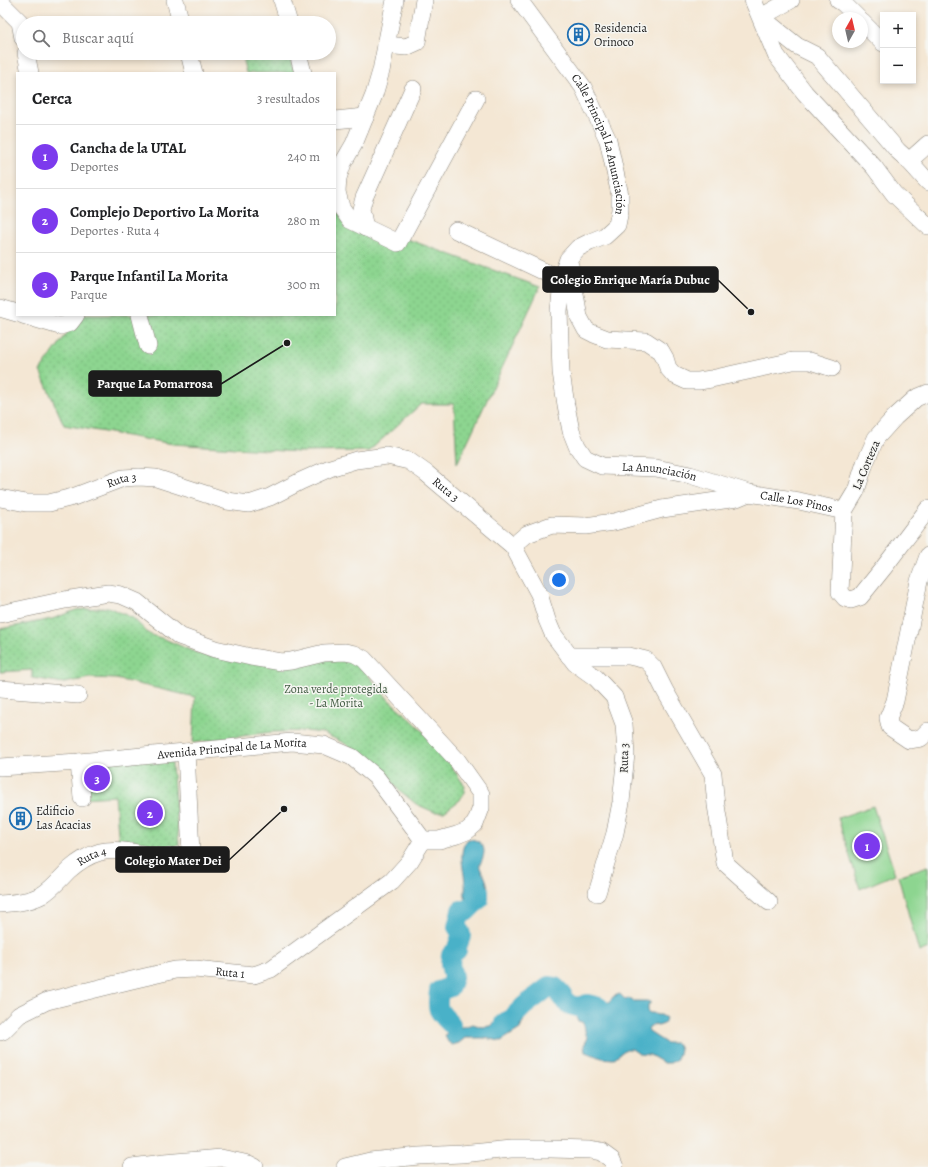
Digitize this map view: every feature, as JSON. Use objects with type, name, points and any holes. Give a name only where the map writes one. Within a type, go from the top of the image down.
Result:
[{"type":"street","points":[[175,0],[179,16]]},
{"type":"street","points":[[282,0],[287,16]]},
{"type":"street","points":[[395,0],[381,71],[374,95],[354,144],[343,163],[338,178],[337,192],[341,207],[357,224],[398,243],[476,99]]},
{"type":"street","points":[[386,45],[406,47],[417,42],[424,0]]},
{"type":"street","name":"Calle Principal La Anunciación","points":[[519,0],[583,87],[608,140],[620,195],[620,210],[617,225],[605,236],[578,248],[568,259]]},
{"type":"street","points":[[753,0],[776,55],[805,93],[874,168],[894,194],[928,226]]},
{"type":"street","points":[[760,17],[791,0]]},
{"type":"street","points":[[838,0],[852,12]]},
{"type":"street","points":[[0,2],[16,18]]},
{"type":"street","points":[[760,17],[797,46],[817,56],[898,151],[928,182]]},
{"type":"street","points":[[868,28],[880,40]]},
{"type":"street","points":[[27,60],[30,72]]},
{"type":"street","points":[[191,60],[194,72]]},
{"type":"street","points":[[300,60],[303,72]]},
{"type":"street","points":[[357,224],[364,198],[413,89]]},
{"type":"street","points":[[336,120],[365,117]]},
{"type":"street","points":[[909,161],[928,144]]},
{"type":"street","points":[[456,230],[562,280],[568,259]]},
{"type":"street","points":[[568,259],[579,317],[586,330],[607,339],[646,341],[661,350],[668,368],[674,375],[687,381],[699,381],[783,362],[799,360],[810,361],[832,368]]},
{"type":"street","name":"La Anunciación","points":[[562,280],[559,311],[561,372],[571,431],[577,446],[585,458],[602,466],[656,468],[690,475],[749,493]]},
{"type":"street","points":[[0,308],[16,313]]},
{"type":"street","points":[[26,316],[60,326],[70,322],[75,316]]},
{"type":"street","points":[[140,316],[148,346]]},
{"type":"street","name":"La Corteza","points":[[844,511],[856,491],[865,463],[876,438],[895,417],[916,398],[928,393]]},
{"type":"street","name":"Ruta 3","points":[[0,498],[26,503],[48,503],[73,497],[123,478],[139,477],[156,478],[227,501],[249,504],[270,497],[330,468],[356,460],[387,456],[409,462],[426,473],[513,546],[539,594],[553,634],[575,663],[596,678],[614,697],[624,724],[626,754],[621,802],[611,847],[597,893]]},
{"type":"street","points":[[513,546],[527,534],[552,525],[585,526],[614,522],[662,509],[737,498],[749,493]]},
{"type":"street","name":"Calle Los Pinos","points":[[749,493],[799,501],[844,511]]},
{"type":"street","points":[[844,511],[840,592],[844,598],[851,600],[860,597],[928,509]]},
{"type":"street","points":[[928,556],[919,581],[895,701],[888,718],[890,727],[910,740],[921,738],[928,731]]},
{"type":"street","points":[[0,614],[65,600],[108,593],[121,595],[137,602],[179,636],[216,649],[281,662],[324,653],[345,652],[355,654],[364,659],[457,760],[481,794],[482,808],[475,824],[467,831],[439,840],[423,840]]},
{"type":"street","points":[[569,656],[629,656],[646,660],[653,667],[665,691],[713,774],[725,863],[769,902]]},
{"type":"street","points":[[0,690],[78,695]]},
{"type":"street","name":"Avenida Principal de La Morita","points":[[0,767],[79,762],[292,742],[324,744],[352,757],[376,777],[423,840]]},
{"type":"street","name":"Ruta 4","points":[[0,904],[21,903],[41,896],[57,884],[68,871],[79,862],[100,852],[112,850],[162,857],[180,856],[191,853],[186,752]]},
{"type":"street","points":[[79,762],[82,798]]},
{"type":"street","name":"Ruta 1","points":[[0,1032],[3,1031],[19,1015],[47,1001],[175,970],[195,969],[254,975],[271,969],[392,881],[410,861],[423,840]]},
{"type":"street","points":[[345,1167],[370,1161],[419,1156],[461,1154],[510,1149],[551,1149],[590,1150],[601,1152],[612,1160],[615,1167]]},
{"type":"street","points":[[132,1167],[221,1158],[255,1167]]},
{"type":"green space","points":[[290,60],[295,72],[246,72],[243,61]]},
{"type":"green space","points":[[336,213],[540,287],[457,464],[454,404],[421,404],[369,451],[298,452],[173,444],[64,425],[40,371],[79,316],[336,316]]},
{"type":"green space","name":"Zona verde protegida - La Morita","points":[[108,607],[133,618],[149,634],[208,656],[326,657],[357,662],[389,700],[415,723],[438,747],[465,786],[460,800],[444,812],[434,812],[416,804],[398,789],[389,777],[367,758],[344,743],[323,733],[306,731],[271,732],[193,743],[195,697],[116,679],[90,678],[64,683],[32,678],[32,670],[0,672],[0,629],[52,619],[76,610]]},
{"type":"green space","points":[[171,754],[179,845],[167,849],[158,849],[119,845],[115,796],[82,798],[79,762]]},
{"type":"green space","points":[[873,806],[895,874],[860,889],[838,818]]},
{"type":"green space","points":[[928,866],[928,948],[919,952],[898,876]]},
{"type":"water","points":[[468,839],[475,840],[483,846],[484,853],[480,868],[486,878],[488,891],[485,900],[481,904],[466,912],[461,910],[467,902],[462,854]]},
{"type":"water","points":[[620,994],[625,999],[628,998],[633,1001],[650,1002],[650,1004],[648,1004],[648,1012],[661,1015],[666,1018],[664,1024],[650,1026],[648,1029],[649,1032],[666,1043],[676,1043],[680,1048],[676,1060],[670,1063],[664,1063],[650,1055],[639,1054],[632,1049],[626,1049],[613,1059],[602,1058],[585,1052],[584,1045],[588,1038],[582,1022],[578,1021],[576,1018],[579,1015],[596,1013],[614,996]]},
{"type":"water","points":[[441,1003],[444,1006],[445,1012],[453,1019],[457,1027],[473,1024],[482,1027],[491,1026],[498,1019],[506,1016],[516,1007],[524,1006],[524,1019],[520,1029],[501,1041],[484,1038],[465,1038],[459,1043],[452,1045],[448,1042],[445,1036],[449,1029],[447,1025],[435,1020],[434,1004]]},
{"type":"waterway","points":[[451,1024],[439,1010],[439,991],[450,987],[453,977],[450,964],[451,955],[457,950],[461,936],[457,927],[461,910],[466,912],[479,899],[479,891]]},
{"type":"waterway","points":[[504,1023],[550,986],[555,987],[562,994],[562,998],[570,1005],[578,1007],[587,1004],[599,1007],[610,1022],[618,1029]]},
{"type":"place","name":"Residencia Orinoco","points":[[578,35]]},
{"type":"place","name":"Colegio Enrique María Dubuc","points":[[751,312]]},
{"type":"place","name":"Parque La Pomarrosa","points":[[287,343]]},
{"type":"place","name":"Parque Infantil La Morita","points":[[97,778]]},
{"type":"place","name":"Colegio Mater Dei","points":[[284,809]]},
{"type":"place","name":"Complejo Deportivo La Morita","points":[[150,813]]},
{"type":"place","name":"Edificio Las Acacias","points":[[21,818]]},
{"type":"place","name":"Cancha de la UTAL","points":[[867,846]]}]
